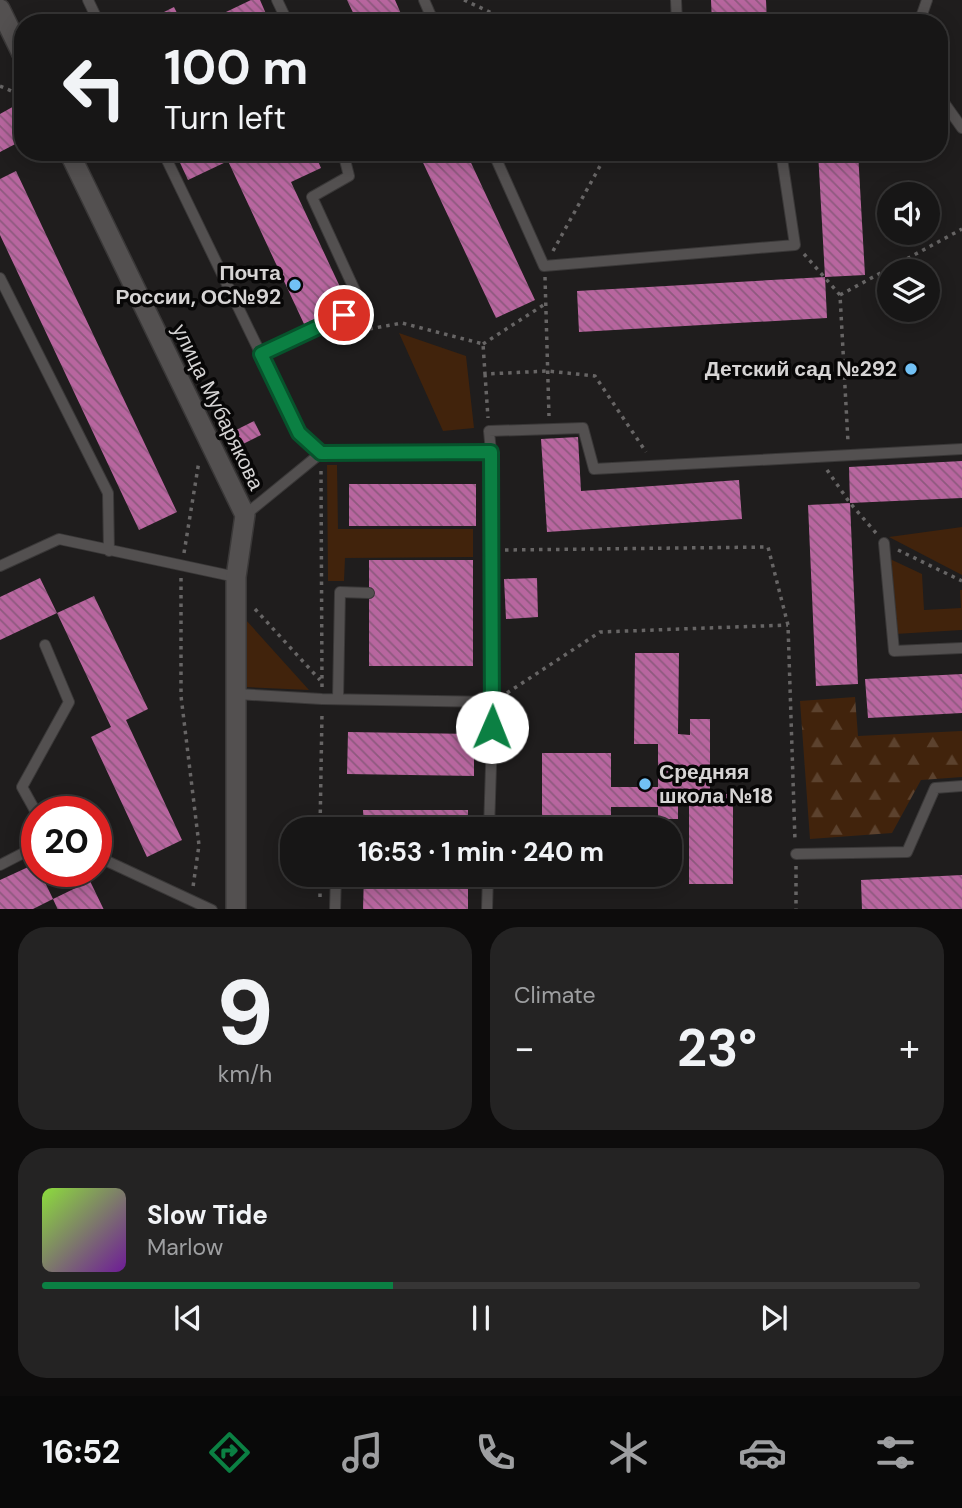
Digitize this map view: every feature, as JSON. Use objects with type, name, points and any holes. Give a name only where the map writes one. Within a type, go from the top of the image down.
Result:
[{"type":"street","points":[[0,9],[14,38]]},
{"type":"street","name":"улица Мубарякова","points":[[73,161],[245,515],[236,578],[236,909]]},
{"type":"lane","points":[[948,108],[962,128]]},
{"type":"lane","points":[[167,161],[299,433],[321,453]]},
{"type":"lane","points":[[261,354],[362,306],[312,197],[349,176],[346,161]]},
{"type":"lane","points":[[497,161],[544,266],[795,245],[782,161]]},
{"type":"lane","points":[[0,278],[108,493],[109,551]]},
{"type":"lane","points":[[489,817],[493,702],[489,431],[583,428],[594,469],[962,449]]},
{"type":"lane","points":[[245,515],[321,453],[491,452]]},
{"type":"lane","points":[[0,566],[59,539],[236,578]]},
{"type":"lane","points":[[884,543],[894,650],[962,648]]},
{"type":"lane","points":[[338,699],[340,592],[369,593]]},
{"type":"lane","points":[[27,796],[22,787],[69,702],[45,645]]},
{"type":"lane","points":[[237,694],[322,699],[493,702]]},
{"type":"lane","points":[[796,854],[907,852],[935,788],[962,786]]},
{"type":"lane","points":[[0,865],[21,854]]},
{"type":"lane","points":[[112,863],[212,909]]},
{"type":"lane","points":[[335,909],[336,887]]},
{"type":"lane","points":[[486,909],[487,887]]},
{"type":"path","points":[[464,0],[494,14]]},
{"type":"path","points":[[549,429],[544,266],[602,161]]},
{"type":"path","points":[[840,295],[962,229]]},
{"type":"path","points":[[795,245],[840,295],[848,455]]},
{"type":"path","points":[[307,332],[320,337],[402,323],[483,344],[545,304]]},
{"type":"path","points":[[483,344],[489,431]]},
{"type":"path","points":[[485,374],[548,372],[595,376],[654,466]]},
{"type":"path","points":[[320,817],[321,453]]},
{"type":"path","points":[[182,565],[200,458]]},
{"type":"path","points":[[492,550],[768,547],[788,625],[796,909]]},
{"type":"path","points":[[191,580],[181,576],[181,696],[199,845],[191,900]]},
{"type":"path","points":[[248,601],[322,682]]},
{"type":"path","points":[[493,702],[600,632],[788,625]]},
{"type":"green space","points":[[399,333],[466,356],[474,428],[443,431]]},
{"type":"green space","points":[[327,465],[337,465],[338,529],[473,529],[473,557],[345,558],[344,581],[328,581]]},
{"type":"green space","points":[[962,527],[962,575],[889,537]]},
{"type":"green space","points":[[890,559],[922,574],[924,610],[961,608],[962,590],[962,630],[895,634]]},
{"type":"green space","points":[[246,620],[309,690],[245,687]]},
{"type":"green space","points":[[855,697],[858,736],[962,731],[962,777],[921,780],[892,833],[810,839],[800,701]]},
{"type":"building","points":[[251,0],[260,0],[266,14],[222,14]]},
{"type":"building","points":[[347,0],[395,0],[401,14],[354,14]]},
{"type":"building","points":[[711,0],[766,0],[767,14],[712,14]]},
{"type":"building","points":[[174,7],[178,14],[160,14]]},
{"type":"building","points":[[14,106],[14,145],[0,152],[0,114]]},
{"type":"building","points":[[179,161],[228,161],[188,180]]},
{"type":"building","points":[[228,161],[318,161],[321,168],[291,182],[348,304],[304,324]]},
{"type":"building","points":[[422,161],[470,161],[535,300],[496,318]]},
{"type":"building","points":[[819,161],[859,161],[865,275],[825,277]]},
{"type":"building","points":[[16,171],[177,512],[139,530],[0,235],[0,179]]},
{"type":"building","points":[[825,277],[827,318],[579,332],[577,291]]},
{"type":"building","points":[[254,421],[261,435],[235,448],[228,434]]},
{"type":"building","points":[[578,437],[581,491],[739,480],[742,519],[547,532],[541,439]]},
{"type":"building","points":[[962,461],[962,498],[850,503],[849,467]]},
{"type":"building","points":[[349,484],[476,484],[476,526],[349,526]]},
{"type":"building","points":[[850,503],[858,684],[816,686],[808,505]]},
{"type":"building","points":[[369,560],[473,560],[473,666],[369,666]]},
{"type":"building","points":[[40,578],[57,613],[0,640],[0,597]]},
{"type":"building","points":[[537,578],[538,617],[506,619],[504,579]]},
{"type":"building","points":[[94,596],[148,709],[126,720],[182,840],[147,857],[91,737],[111,727],[57,613]]},
{"type":"building","points":[[635,653],[679,653],[678,734],[690,735],[690,719],[710,719],[710,794],[733,794],[733,884],[689,884],[689,803],[678,803],[678,817],[658,817],[658,807],[611,807],[611,817],[542,817],[542,753],[611,753],[611,787],[658,787],[658,744],[634,744]]},
{"type":"building","points":[[962,674],[962,713],[868,718],[865,679]]},
{"type":"building","points":[[348,732],[474,734],[474,776],[347,774]]},
{"type":"building","points":[[363,810],[468,810],[468,817],[363,817]]},
{"type":"building","points":[[21,870],[21,887],[47,887],[53,899],[33,909],[0,909],[0,880]]},
{"type":"building","points":[[962,875],[962,909],[862,909],[861,880]]},
{"type":"building","points":[[78,887],[93,887],[104,909],[58,909],[53,899]]},
{"type":"building","points":[[364,887],[468,887],[468,909],[363,909]]},
{"type":"place","name":"Почта России, ОС№92","points":[[295,285]]},
{"type":"place","name":"Детский сад №292","points":[[911,369]]},
{"type":"place","name":"Средняя школа №18","points":[[645,784]]},
{"type":"route","points":[[344,315],[261,354],[299,433],[321,453],[491,452],[492,727]]}]
